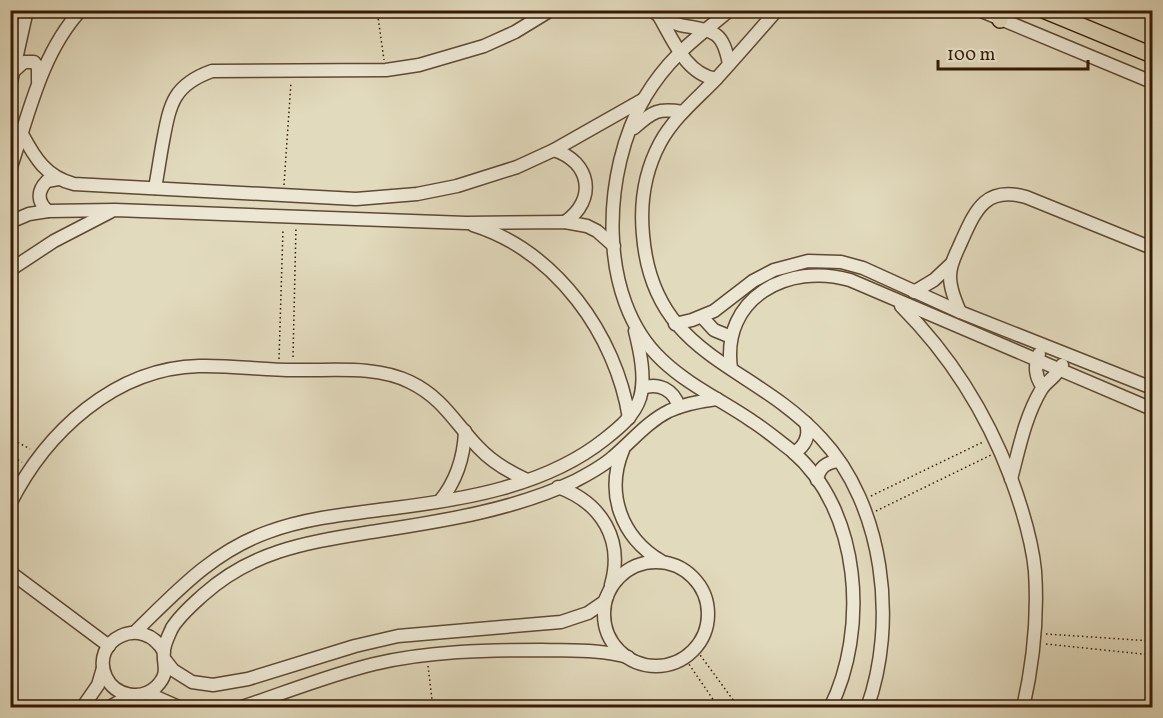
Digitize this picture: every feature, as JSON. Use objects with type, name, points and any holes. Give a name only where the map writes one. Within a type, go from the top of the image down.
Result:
[{"type":"main road","points":[[1043,10],[1152,55]]},
{"type":"street","points":[[10,170],[38,88],[54,50],[81,10]]},
{"type":"street","points":[[155,188],[169,108],[191,81],[212,71],[386,70],[419,65],[468,52],[515,32],[551,10]]},
{"type":"street","points":[[135,632],[195,573],[229,550],[264,533],[312,519],[440,501],[527,480],[581,456],[629,418],[636,407],[642,388],[640,355],[622,295],[614,246],[615,183],[630,132],[644,99],[680,51],[730,10]]},
{"type":"street","points":[[777,10],[716,80],[667,131],[654,154],[646,181],[642,210],[643,237],[651,277],[660,302],[675,324],[688,339],[788,407],[822,438],[839,461],[861,501],[880,561],[883,615],[880,658],[867,708]]},
{"type":"street","points":[[979,10],[998,15],[1152,82]]},
{"type":"street","points":[[10,86],[26,12]]},
{"type":"street","points":[[655,13],[679,25],[715,33],[723,41],[729,64]]},
{"type":"street","points":[[655,13],[687,62],[701,75],[716,80]]},
{"type":"street","points":[[15,70],[27,61],[36,64],[39,71],[38,88]]},
{"type":"street","points":[[22,134],[43,168],[58,179],[74,184],[356,199],[417,194],[487,177],[554,150],[644,99]]},
{"type":"street","points":[[630,132],[654,112],[664,109],[683,112]]},
{"type":"street","points":[[554,150],[573,159],[580,167],[584,177],[585,198],[574,216],[565,222]]},
{"type":"street","points":[[48,211],[40,202],[39,190],[47,181],[58,179]]},
{"type":"street","points":[[914,292],[934,280],[951,264],[974,213],[982,204],[992,197],[1003,194],[1026,197],[1152,248]]},
{"type":"street","points":[[10,222],[29,214],[48,211],[116,210],[466,223],[565,222],[587,226],[597,231],[614,246]]},
{"type":"street","points":[[10,270],[54,241],[116,210]]},
{"type":"street","points":[[466,223],[495,234],[522,250],[558,279],[579,302],[611,356],[622,385],[629,418]]},
{"type":"street","points":[[675,324],[702,317],[714,311],[764,275],[786,266],[808,261],[830,261],[852,264],[960,312],[1152,388]]},
{"type":"street","points":[[951,264],[952,288],[960,312]]},
{"type":"street","points":[[731,368],[729,358],[731,337],[739,317],[753,300],[771,286],[793,278],[816,275],[839,277],[1152,409]]},
{"type":"street","points":[[896,300],[942,350],[973,396],[994,436],[1023,509],[1035,570],[1036,602],[1023,708]]},
{"type":"street","points":[[702,317],[714,330],[731,337]]},
{"type":"street","points":[[632,323],[662,361],[754,422],[794,453],[826,494],[840,526],[849,559],[854,594],[847,662],[830,708]]},
{"type":"street","points":[[1042,386],[1036,374],[1036,361],[1045,346]]},
{"type":"street","points":[[1011,479],[1024,431],[1042,386],[1054,378],[1064,354]]},
{"type":"street","points":[[10,504],[40,455],[56,436],[96,401],[144,377],[171,369],[199,366],[377,371],[398,377],[436,398],[451,412],[488,457],[506,470],[527,480]]},
{"type":"street","points":[[642,388],[656,386],[668,390],[677,401],[678,407]]},
{"type":"street","points":[[108,708],[131,695],[147,693],[156,687],[163,678],[165,657],[175,624],[192,605],[223,579],[247,564],[276,551],[312,541],[471,514],[526,500],[599,467],[652,422],[678,407],[717,399]]},
{"type":"street","points":[[794,453],[802,447],[807,438],[806,423]]},
{"type":"street","points":[[440,501],[457,474],[463,453],[465,431]]},
{"type":"street","points":[[239,708],[374,664],[427,656],[482,651],[601,651],[652,665],[669,664],[684,657],[700,640],[707,623],[704,595],[687,573],[662,562],[636,541],[619,512],[615,479],[624,447]]},
{"type":"street","points":[[817,480],[819,471],[825,464],[839,461]]},
{"type":"street","points":[[558,487],[582,498],[592,506],[607,526],[613,544],[615,564],[604,607],[607,630],[612,641],[628,657]]},
{"type":"street","points":[[131,695],[121,692],[106,677],[104,656],[109,646],[120,636],[135,632],[146,634],[154,639],[173,670],[192,682],[213,685],[248,679],[355,646],[398,636],[561,622],[588,613],[604,602],[623,573],[632,567],[662,562]]},
{"type":"street","points":[[10,572],[109,646]]},
{"type":"street","points":[[158,611],[162,621],[175,624]]},
{"type":"street","points":[[82,708],[98,685],[104,667]]},
{"type":"street","points":[[147,693],[181,708]]},
{"type":"path","points":[[377,10],[386,70]]},
{"type":"path","points":[[283,195],[292,71]]},
{"type":"path","points":[[279,370],[283,216]]},
{"type":"path","points":[[293,370],[297,217]]},
{"type":"path","points":[[861,501],[994,436]]},
{"type":"path","points":[[10,438],[40,455]]},
{"type":"path","points":[[867,515],[1000,450]]},
{"type":"path","points":[[10,455],[31,467]]},
{"type":"path","points":[[1033,638],[1152,641]]},
{"type":"path","points":[[1033,638],[1152,655]]},
{"type":"path","points":[[694,648],[739,708]]},
{"type":"path","points":[[427,656],[433,708]]},
{"type":"path","points":[[684,657],[719,708]]}]
